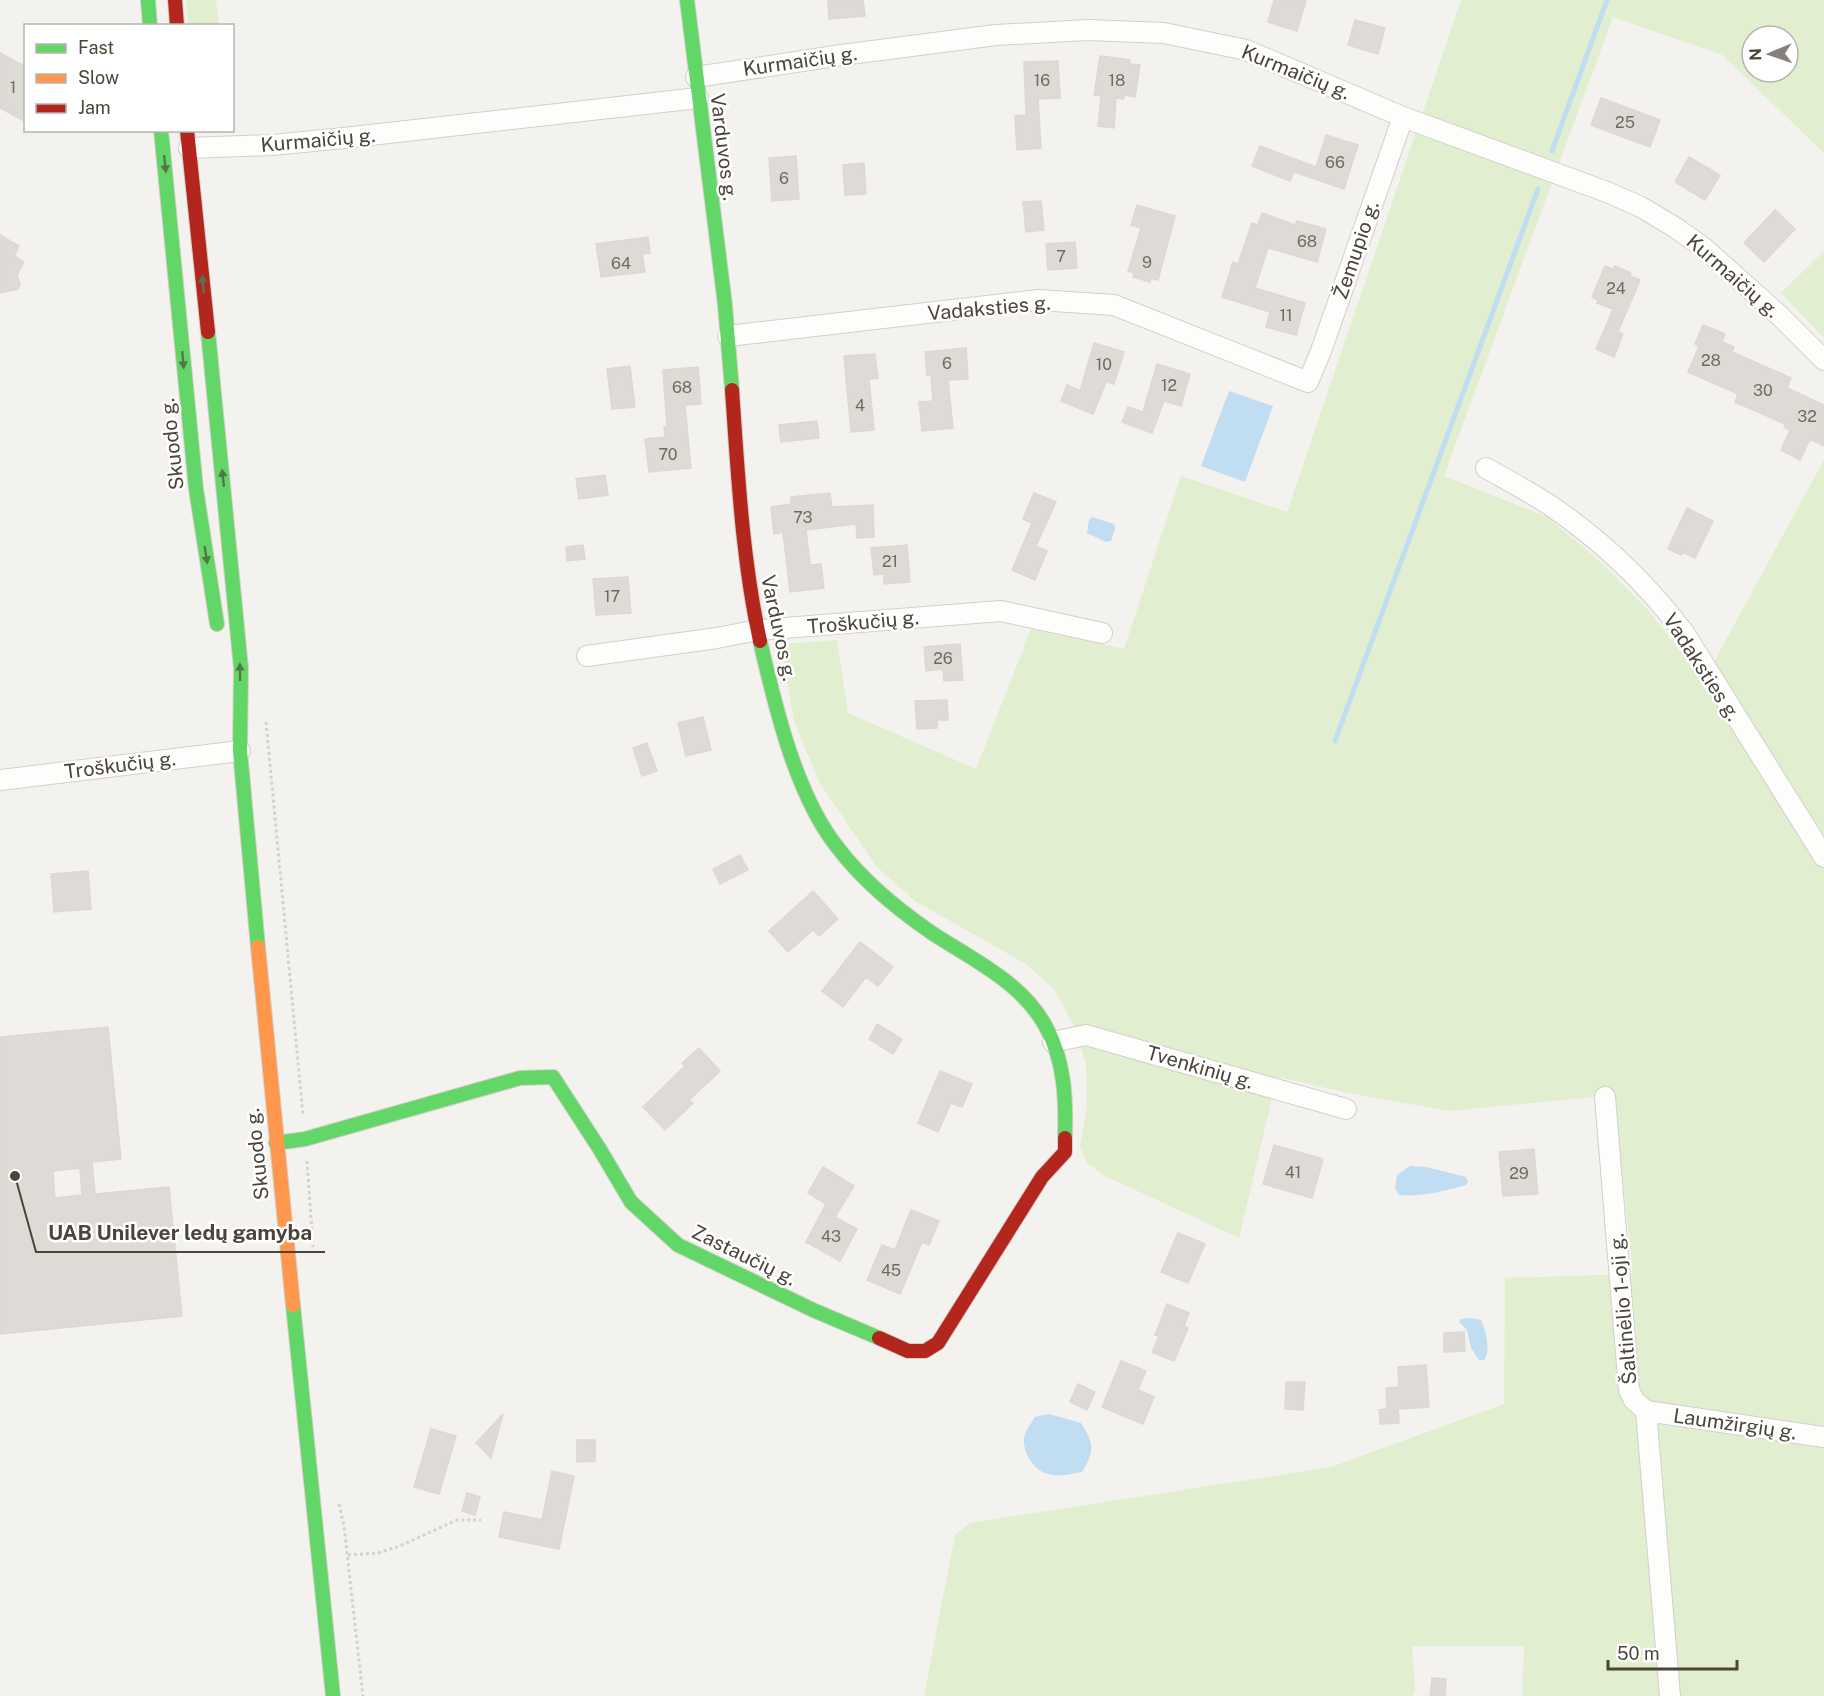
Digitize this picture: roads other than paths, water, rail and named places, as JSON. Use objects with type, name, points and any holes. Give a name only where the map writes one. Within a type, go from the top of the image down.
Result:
[{"type":"street","points":[[148,0],[150,24]]},
{"type":"street","points":[[175,0],[177,24]]},
{"type":"street","name":"Varduvos g.","points":[[687,0],[728,336],[743,543],[758,630],[783,729],[814,813],[832,843],[882,895],[907,916],[996,973],[1016,989],[1046,1026],[1059,1058],[1064,1088],[1065,1152]]},
{"type":"street","name":"Kurmaičių g.","points":[[696,77],[996,35],[1088,30],[1164,33],[1246,50],[1402,117],[1607,192],[1641,207],[1704,248],[1780,316],[1824,360]]},
{"type":"street","name":"Kurmaičių g.","points":[[188,139],[273,145],[698,98]]},
{"type":"street","name":"Žemupio g.","points":[[1308,382],[1321,351],[1402,117]]},
{"type":"street","name":"Skuodo g.","points":[[161,132],[196,489],[218,637]]},
{"type":"street","name":"Skuodo g.","points":[[188,139],[241,668],[240,751],[276,1143],[333,1696]]},
{"type":"street","name":"Vadaksties g.","points":[[728,336],[1038,300],[1114,305],[1308,382]]},
{"type":"street","name":"Vadaksties g.","points":[[1486,468],[1549,505],[1580,528],[1667,610],[1824,857]]},
{"type":"street","name":"Troškučių g.","points":[[587,656],[758,630],[1001,610],[1102,633]]},
{"type":"street","name":"Skuodo g.","points":[[228,693],[240,751]]},
{"type":"street","name":"Troškučių g.","points":[[0,780],[240,751]]},
{"type":"street","name":"Tvenkinių g.","points":[[1053,1042],[1086,1035],[1346,1109]]},
{"type":"street","name":"Zastaučių g.","points":[[276,1143],[305,1139],[520,1078],[553,1077],[631,1202],[678,1245],[823,1315],[908,1351],[925,1351],[938,1343],[1042,1177],[1065,1152]]},
{"type":"street","name":"Šaltinėlio 1-oji g.","points":[[1605,1097],[1629,1390],[1634,1400],[1646,1411],[1670,1696]]},
{"type":"street","name":"Laumžirgių g.","points":[[1646,1411],[1824,1437]]},
{"type":"water","points":[[1229,391],[1273,406],[1245,482],[1201,466]]},
{"type":"water","points":[[1092,517],[1114,524],[1115,529],[1111,541],[1106,542],[1087,533],[1089,520]]},
{"type":"water","points":[[1410,1166],[1426,1167],[1466,1177],[1468,1182],[1466,1185],[1433,1193],[1399,1195],[1395,1188],[1397,1175]]},
{"type":"water","points":[[1461,1319],[1481,1320],[1485,1329],[1487,1346],[1484,1360],[1479,1360],[1471,1348],[1467,1330],[1459,1322]]},
{"type":"water","points":[[1049,1414],[1081,1423],[1085,1430],[1090,1442],[1091,1453],[1082,1472],[1064,1475],[1050,1474],[1037,1468],[1028,1457],[1024,1443],[1027,1430],[1035,1417]]},
{"type":"waterway","points":[[1552,151],[1607,0]]},
{"type":"waterway","points":[[1335,741],[1538,189]]},
{"type":"place","name":"UAB Unilever ledų gamyba","points":[[15,1176]]}]
